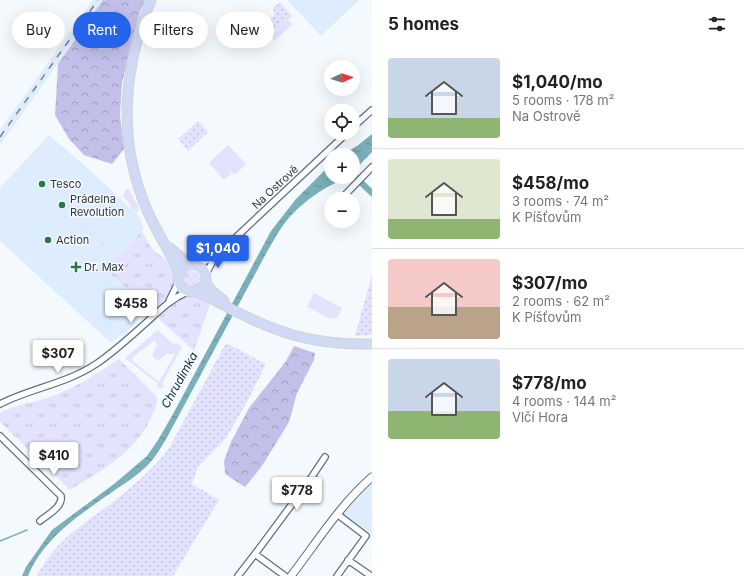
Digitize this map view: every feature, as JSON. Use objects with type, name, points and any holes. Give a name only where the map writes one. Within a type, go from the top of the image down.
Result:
[{"type":"main road","points":[[151,0],[139,34],[133,60],[127,99],[127,126],[131,157],[141,195],[153,224],[166,244],[179,272]]},
{"type":"main road","points":[[166,244],[178,256],[193,265],[201,267],[210,288],[220,301]]},
{"type":"main road","points":[[193,265],[182,268],[177,279],[180,287],[187,292],[196,292],[220,301],[243,316],[274,330],[310,340],[338,344],[372,344]]},
{"type":"main road","points":[[196,292],[201,290],[206,278]]},
{"type":"main road","points":[[310,340],[372,340]]},
{"type":"street","points":[[360,121],[372,110]]},
{"type":"street","name":"Na Ostrově","points":[[193,265],[216,256],[340,140]]},
{"type":"street","points":[[348,192],[372,167]]},
{"type":"street","name":"Na Ostrově","points":[[206,278],[216,256]]},
{"type":"street","points":[[169,301],[178,283]]},
{"type":"street","points":[[0,404],[23,393],[54,384],[79,374],[104,358],[169,301],[187,292]]},
{"type":"street","points":[[0,436],[61,496],[60,503],[40,521]]},
{"type":"street","points":[[238,576],[307,484],[325,457]]},
{"type":"street","points":[[291,576],[337,514],[357,490],[372,476]]},
{"type":"street","points":[[337,514],[366,536],[337,576]]},
{"type":"street","points":[[255,554],[284,576]]},
{"type":"street","points":[[348,560],[371,576]]},
{"type":"shaded area","points":[[93,0],[103,0],[94,12],[84,12]]},
{"type":"shaded area","points":[[287,0],[359,0],[321,36]]},
{"type":"shaded area","points":[[73,28],[73,42],[0,145],[0,130],[59,48],[65,48],[65,39]]},
{"type":"shaded area","points":[[49,135],[92,172],[139,216],[144,229],[130,245],[150,307],[123,336],[121,334],[112,342],[109,341],[0,241],[0,188]]},
{"type":"shaded area","points":[[372,482],[372,534],[343,514],[354,500]]},
{"type":"green space","points":[[103,0],[145,0],[139,12],[131,46],[131,12],[95,12]]},
{"type":"green space","points":[[280,2],[292,16],[274,31],[275,14],[273,8]]},
{"type":"green space","points":[[288,19],[293,24],[275,40],[274,32]]},
{"type":"green space","points":[[73,43],[73,48],[131,48],[122,83],[120,115],[124,149],[112,164],[84,155],[69,139],[55,115],[58,64]]},
{"type":"green space","points":[[198,121],[208,132],[188,151],[178,139]]},
{"type":"green space","points":[[228,145],[246,164],[235,175],[224,163],[232,173],[224,180],[209,163]]},
{"type":"green space","points":[[127,189],[129,189],[139,208],[138,213],[131,208],[130,204],[123,196]]},
{"type":"green space","points":[[71,212],[74,212],[71,215],[106,246],[109,244],[106,250],[103,250],[105,247],[71,216],[67,218]]},
{"type":"green space","points":[[62,222],[65,222],[63,225],[97,256],[100,254],[97,260],[94,260],[96,257],[62,226],[58,228]]},
{"type":"green space","points":[[142,231],[151,247],[170,263],[175,274],[174,285],[168,296],[160,305],[153,308],[146,306],[106,270]]},
{"type":"green space","points":[[191,270],[197,273],[200,279],[197,285],[191,288],[185,285],[182,279],[185,273]]},
{"type":"green space","points":[[372,275],[372,335],[355,336]]},
{"type":"green space","points":[[314,293],[342,308],[337,318],[331,319],[307,307]]},
{"type":"green space","points":[[185,295],[196,295],[211,301],[194,351],[158,317],[170,304]]},
{"type":"green space","points":[[158,330],[173,344],[177,343],[182,347],[162,383],[164,386],[162,388],[157,387],[157,383],[125,358]],"holes":[[[155,340],[157,346],[152,355],[155,359],[159,360],[166,354],[175,354],[159,382],[132,360],[133,357]]]},
{"type":"green space","points":[[226,343],[266,364],[247,402],[226,438],[198,467],[192,484],[219,500],[173,576],[37,576],[44,564],[60,544],[148,472],[168,450]]},
{"type":"green space","points":[[294,346],[315,353],[314,360],[297,393],[289,422],[262,466],[245,487],[225,474],[224,461],[231,442],[249,408],[286,361]]},
{"type":"green space","points":[[119,359],[156,396],[156,407],[146,427],[129,449],[107,467],[70,490],[0,422],[0,413],[62,392],[87,379]]},
{"type":"water","points":[[372,134],[372,152],[360,165],[360,148],[354,148]]},
{"type":"water","points":[[324,171],[324,184],[334,184],[315,195],[297,209],[282,227],[268,250],[165,441],[149,464],[65,527],[44,549],[28,576],[22,576],[26,567],[52,530],[114,484],[147,456],[173,414],[271,231],[296,199]]},
{"type":"waterway","points":[[360,182],[372,193]]},
{"type":"waterway","points":[[0,541],[27,530]]},
{"type":"railway","points":[[0,137],[98,0]]},
{"type":"place","name":"Tesco","points":[[42,184]]},
{"type":"place","name":"Prádelna Revolution","points":[[62,205]]},
{"type":"place","name":"Action","points":[[48,240]]},
{"type":"place","name":"Dr. Max","points":[[76,267]]},
{"type":"water label","name":"Chrudimka","points":[[179,380]]}]
